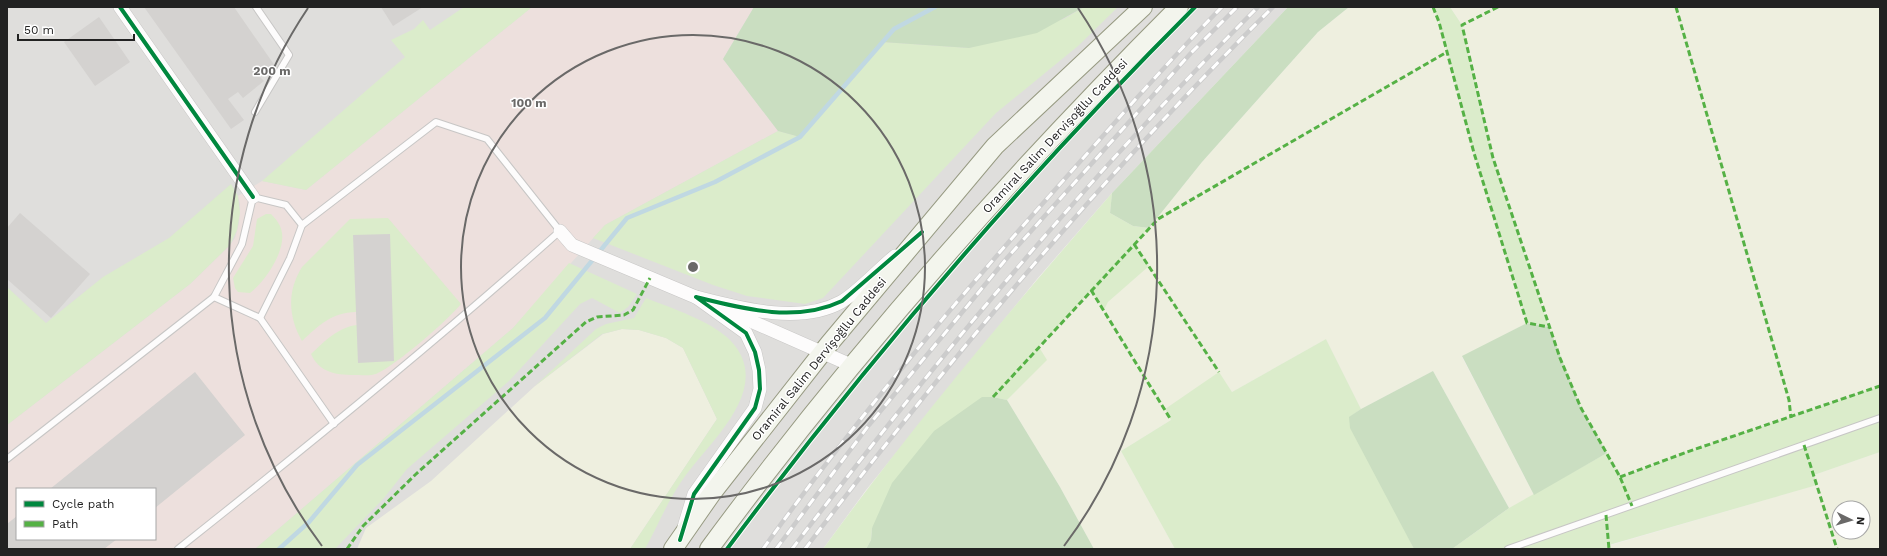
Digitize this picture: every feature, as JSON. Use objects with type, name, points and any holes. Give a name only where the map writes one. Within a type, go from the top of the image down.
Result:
[{"type":"main road","name":"Oramiral Salim Dervişoğllu Caddesi","points":[[677,544],[712,493],[823,352],[995,146],[1143,7]]},
{"type":"main road","name":"Oramiral Salim Dervişoğllu Caddesi","points":[[709,549],[736,512],[853,366],[990,204],[1090,96],[1178,7]]},
{"type":"street","points":[[120,7],[253,197]]},
{"type":"street","points":[[560,232],[572,245],[696,297],[853,366]]},
{"type":"street","points":[[696,297],[745,309],[768,312],[810,312],[827,308],[842,301],[922,232]]},
{"type":"street","points":[[677,544],[694,494],[755,408],[760,389],[759,370],[755,352],[746,333],[696,297]]},
{"type":"lane","points":[[255,112],[289,55],[256,7]]},
{"type":"lane","points":[[178,549],[334,424],[490,294],[560,232],[487,139],[436,122],[302,224],[290,258],[260,318]]},
{"type":"lane","points":[[7,459],[214,297],[242,244],[253,197],[286,205],[302,224]]},
{"type":"lane","points":[[214,297],[260,318],[334,424]]},
{"type":"lane","points":[[1508,549],[1880,418]]},
{"type":"shaded area","points":[[7,7],[1288,7],[1112,193],[1037,279],[866,490],[823,549],[7,549]]},
{"type":"shaded area","points":[[532,7],[754,7],[723,59],[778,131],[605,225],[513,328],[255,549],[7,549],[7,425],[190,284],[230,245],[235,238],[239,223],[240,204],[238,196],[262,181],[306,190]]},
{"type":"green space","points":[[464,7],[532,7],[306,190],[262,181],[405,57],[391,40],[414,29],[423,20],[430,30]]},
{"type":"green space","points":[[754,7],[1084,7],[1037,33],[969,48],[882,42],[800,137],[778,131],[723,59]]},
{"type":"green space","points":[[1084,7],[1118,7],[1078,46],[996,113],[823,298],[805,304],[747,296],[713,285],[593,238],[605,225],[778,131],[800,137],[882,42],[969,48],[1064,19]]},
{"type":"green space","points":[[1288,7],[1349,7],[1318,32],[1202,162],[1149,228],[1133,226],[1110,213],[1112,193]]},
{"type":"green space","points":[[1349,7],[1433,7],[1439,22],[1474,153],[1527,323],[1462,357],[1534,495],[1509,508],[1433,371],[1361,409],[1326,339],[1232,392],[1219,373],[1165,409],[1171,420],[1121,451],[1175,549],[1094,549],[1060,487],[1007,400],[1046,360],[1039,347],[1091,290],[1104,310],[1108,302],[1148,266],[1134,244],[1149,228],[1202,162],[1318,32]]},
{"type":"green space","points":[[1433,7],[1450,7],[1462,25],[1493,158],[1549,327],[1527,323],[1474,153],[1439,22]]},
{"type":"green space","points":[[1450,7],[1880,7],[1880,386],[1687,452],[1620,477],[1581,408],[1560,358],[1493,158],[1462,25]]},
{"type":"green space","points":[[231,184],[238,196],[240,213],[237,230],[230,245],[190,284],[7,425],[7,287],[46,323],[103,277],[169,238]]},
{"type":"green space","points":[[1112,193],[1110,213],[1133,226],[1149,228],[1134,244],[1149,266],[1108,302],[1104,310],[1091,291],[1039,347],[1047,360],[1007,400],[993,397],[872,528],[871,540],[866,549],[823,549],[928,412],[1037,280]]},
{"type":"green space","points":[[266,214],[271,214],[281,227],[282,241],[280,249],[273,266],[262,282],[250,293],[238,292],[235,288],[233,278],[253,246],[257,219]]},
{"type":"green space","points":[[388,218],[461,304],[420,342],[395,362],[376,374],[351,375],[330,372],[319,366],[311,354],[326,340],[338,332],[350,326],[357,325],[356,312],[340,314],[333,317],[320,325],[302,341],[294,323],[291,304],[297,276],[302,267],[350,219]]},
{"type":"green space","points":[[569,263],[637,294],[628,307],[620,313],[592,298],[580,304],[509,381],[407,469],[384,498],[335,549],[255,549],[513,328]]},
{"type":"green space","points":[[646,298],[702,321],[722,333],[730,340],[742,359],[746,378],[742,396],[732,415],[720,433],[681,482],[645,549],[630,549],[717,419],[683,348],[666,338],[639,330],[622,329],[602,334],[535,386],[596,329],[606,324],[634,318]]},
{"type":"green space","points":[[1527,323],[1549,327],[1581,408],[1607,453],[1534,495],[1462,356]]},
{"type":"green space","points":[[622,329],[639,330],[666,338],[683,348],[717,419],[630,549],[357,549],[366,528],[431,481],[535,386],[603,334]]},
{"type":"green space","points":[[1326,339],[1361,409],[1350,417],[1414,549],[1175,549],[1121,451],[1171,420],[1165,409],[1219,372],[1232,392]]},
{"type":"green space","points":[[1433,371],[1509,508],[1452,549],[1414,549],[1350,428],[1349,417],[1361,409]]},
{"type":"green space","points":[[1880,386],[1880,452],[1814,475],[1817,485],[1609,545],[1609,549],[1452,549],[1509,508],[1607,453],[1621,477],[1687,452]]},
{"type":"green space","points":[[982,397],[993,397],[1007,400],[1060,487],[1094,549],[866,549],[871,540],[872,528],[892,483],[934,431]]},
{"type":"green space","points":[[1880,452],[1880,549],[1609,549],[1608,546],[1816,485],[1814,475]]},
{"type":"building","points":[[144,7],[234,7],[275,66],[260,77],[264,81],[243,98],[238,92],[228,99],[244,120],[231,129]]},
{"type":"building","points":[[381,7],[423,7],[393,26]]},
{"type":"building","points":[[99,17],[130,62],[95,86],[64,42]]},
{"type":"building","points":[[20,213],[90,274],[51,318],[7,279],[7,228]]},
{"type":"building","points":[[390,234],[394,361],[358,363],[353,235]]},
{"type":"building","points":[[195,372],[245,435],[156,507],[156,488],[51,488]]},
{"type":"building","points":[[16,517],[16,540],[116,540],[104,549],[7,549],[7,524]]},
{"type":"waterway","points":[[279,549],[309,522],[357,465],[545,318],[627,218],[715,182],[800,137],[894,29],[935,7]]},
{"type":"railway","points":[[763,549],[835,451],[911,356],[1030,218],[1183,47],[1222,7]]},
{"type":"railway","points":[[776,549],[869,425],[1007,258],[1191,53],[1237,7]]},
{"type":"railway","points":[[792,549],[846,478],[958,338],[1074,202],[1195,71],[1258,7]]},
{"type":"railway","points":[[805,549],[915,408],[1029,270],[1148,136],[1273,7]]},
{"type":"marked path","points":[[1433,7],[1439,22],[1474,153],[1527,323],[1549,327]]},
{"type":"marked path","points":[[1498,7],[1462,25],[1493,158],[1560,358],[1581,408],[1620,477],[1632,506]]},
{"type":"marked path","points":[[1676,7],[1789,400],[1791,418]]},
{"type":"marked path","points":[[993,397],[1158,219],[1447,52]]},
{"type":"marked path","points":[[1134,244],[1219,372]]},
{"type":"marked path","points":[[347,549],[363,526],[415,475],[586,322],[597,317],[624,315],[633,310],[650,278]]},
{"type":"marked path","points":[[1091,290],[1171,420]]},
{"type":"marked path","points":[[1620,477],[1687,452],[1880,386]]},
{"type":"marked path","points":[[1804,445],[1837,549]]},
{"type":"marked path","points":[[1606,515],[1609,549]]},
{"type":"cycle path","points":[[120,7],[253,197]]},
{"type":"cycle path","points":[[727,549],[837,407],[951,269],[1071,136],[1195,7]]},
{"type":"cycle path","points":[[680,540],[694,494],[755,408],[760,389],[759,370],[755,352],[746,333],[696,297],[733,306],[770,312],[788,313],[824,308],[842,301],[922,232]]}]
